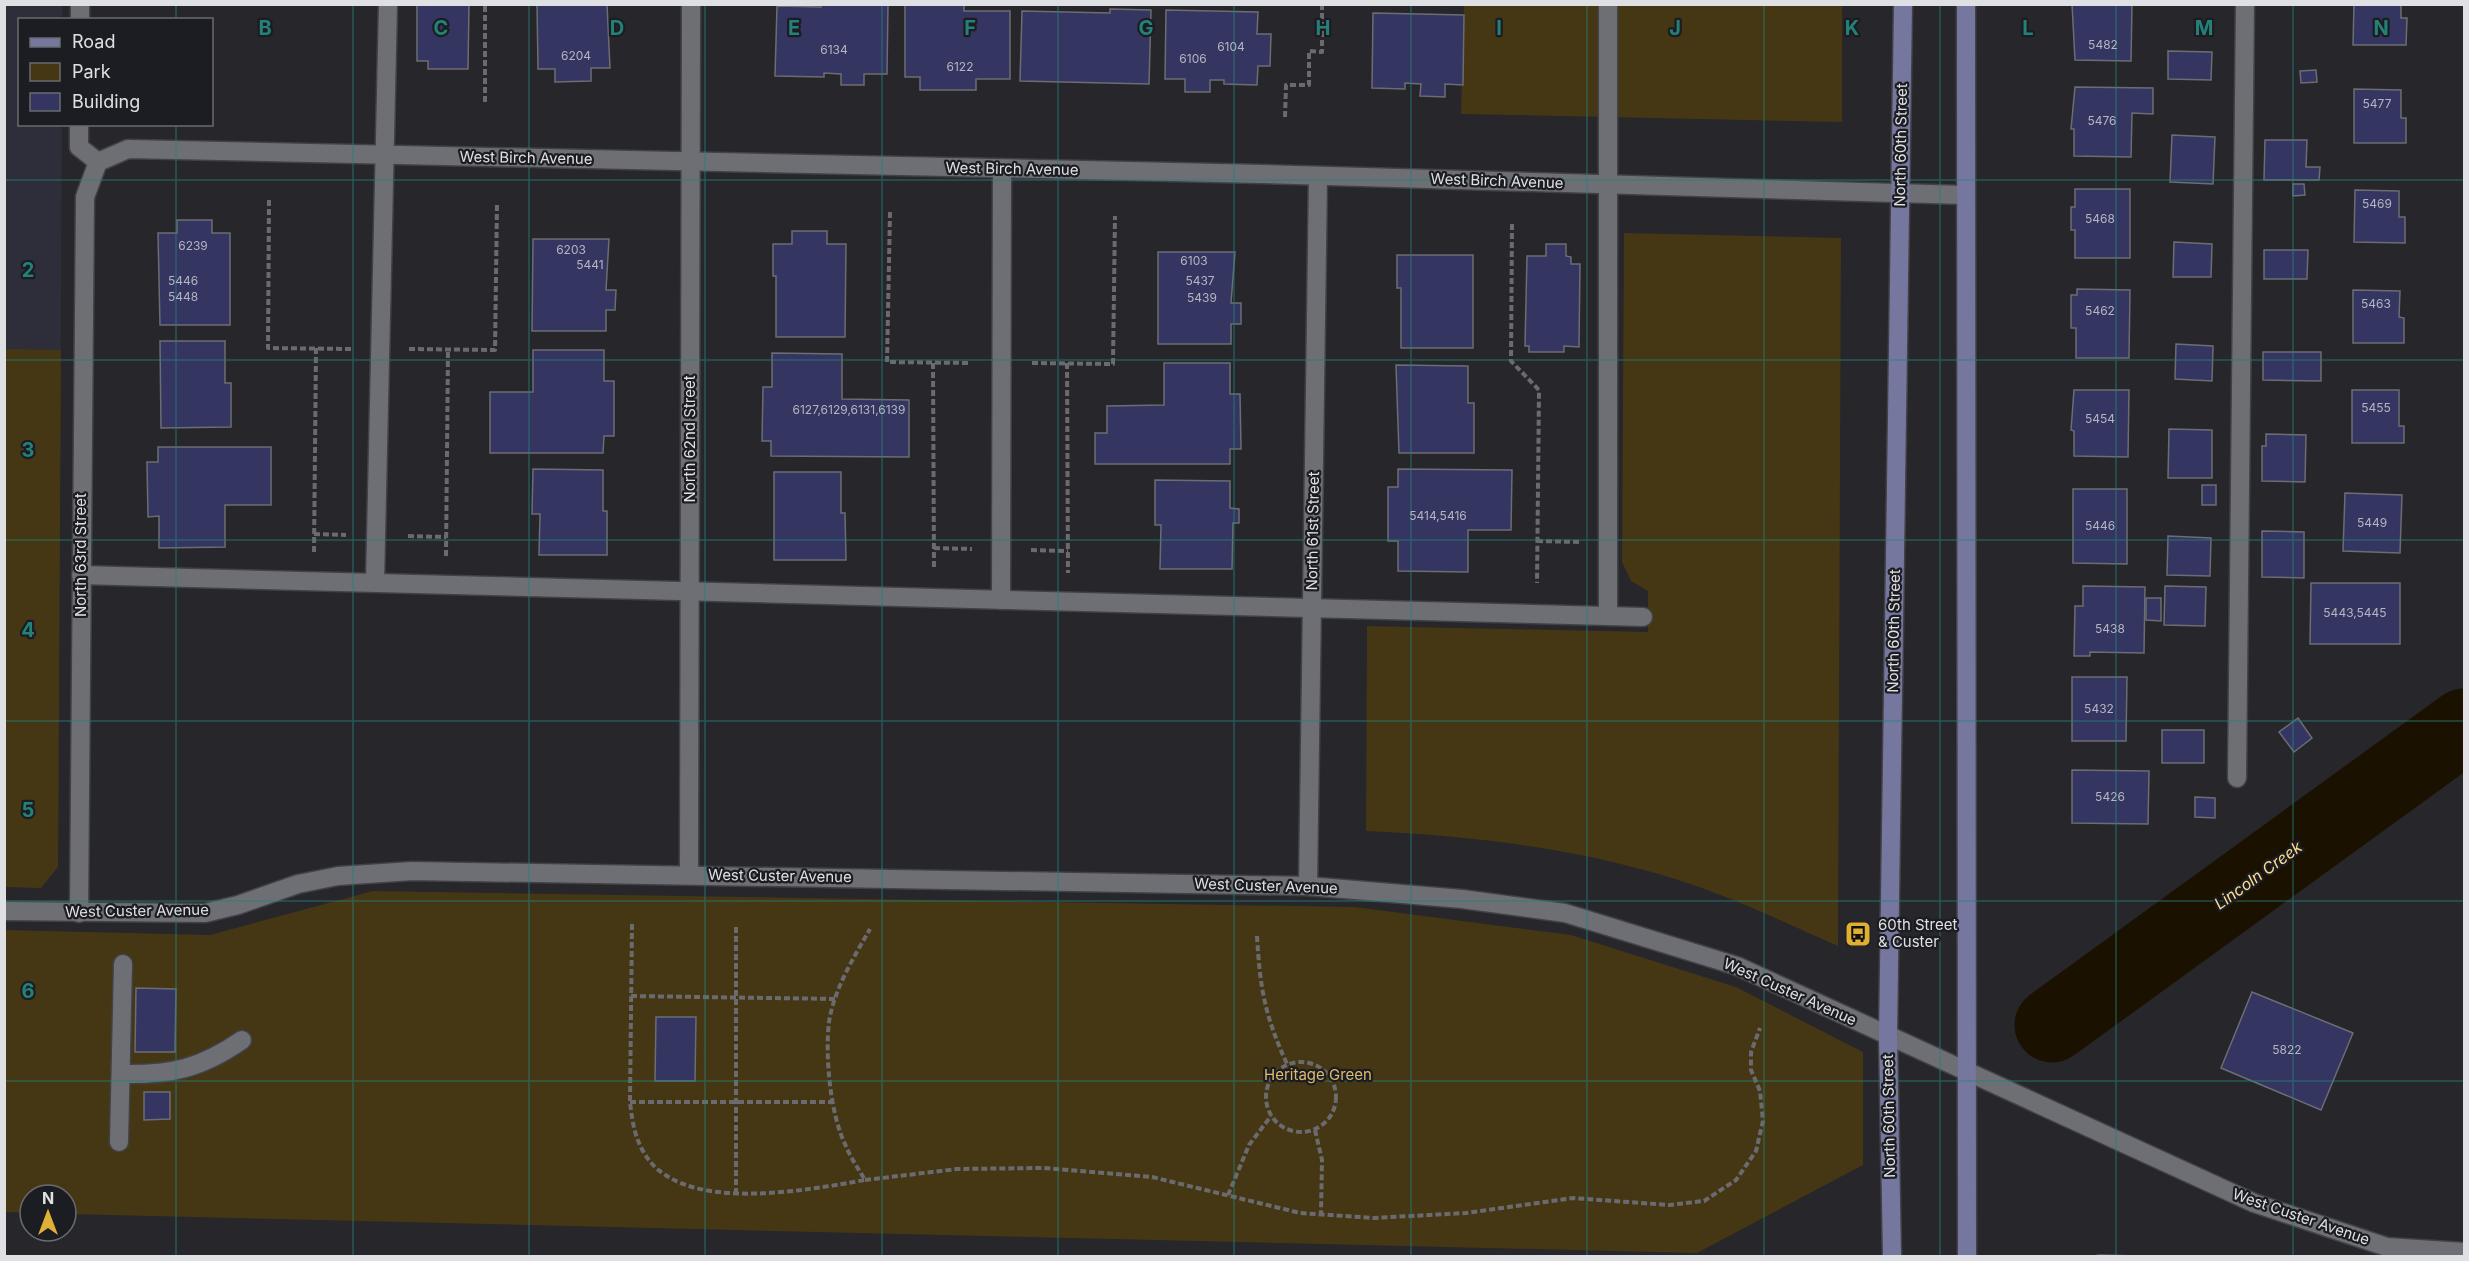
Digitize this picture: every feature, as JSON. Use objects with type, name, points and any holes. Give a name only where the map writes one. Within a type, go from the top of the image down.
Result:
[{"type":"main road","name":"North 60th Street","points":[[1892,1257],[1888,1037],[1903,4]]},
{"type":"main road","points":[[1966,4],[1964,195],[1968,1072],[1966,1257]]},
{"type":"street","points":[[375,582],[388,4]]},
{"type":"street","name":"North 62nd Street","points":[[689,874],[692,4]]},
{"type":"street","points":[[1608,4],[1608,616]]},
{"type":"street","points":[[2237,778],[2245,4]]},
{"type":"street","points":[[79,126],[79,147],[98,162]]},
{"type":"street","name":"West Birch Avenue","points":[[98,162],[128,149],[1318,176],[1900,195],[1964,195]]},
{"type":"street","name":"North 63rd Street","points":[[79,913],[85,197],[98,162]]},
{"type":"street","points":[[1001,600],[1002,169]]},
{"type":"street","name":"North 61st Street","points":[[1308,886],[1318,176]]},
{"type":"street","points":[[81,575],[1643,617]]},
{"type":"street","name":"West Custer Avenue","points":[[4,911],[205,913],[238,905],[298,884],[338,876],[412,871],[1308,886],[1462,899],[1565,913],[1737,966],[2254,1203],[2386,1246],[2464,1252]]},
{"type":"street","points":[[119,1142],[123,964]]},
{"type":"street","points":[[121,1074],[181,1071],[216,1058],[242,1040]]},
{"type":"path","points":[[485,4],[485,102]]},
{"type":"path","points":[[1285,117],[1286,85],[1309,85],[1310,51],[1322,52],[1322,4]]},
{"type":"path","points":[[1512,224],[1511,361],[1539,390],[1537,614]]},
{"type":"path","points":[[314,581],[316,348]]},
{"type":"path","points":[[445,584],[448,350]]},
{"type":"path","points":[[933,363],[934,597]]},
{"type":"path","points":[[1067,363],[1068,602]]},
{"type":"path","points":[[1537,541],[1608,543]]},
{"type":"path","points":[[632,924],[630,1102],[633,1128],[644,1153],[665,1175],[690,1187],[714,1192],[797,1191],[957,1169],[1043,1168],[1152,1177],[1300,1213],[1374,1218],[1454,1214],[1573,1198],[1669,1205],[1704,1201],[1736,1180],[1756,1151],[1763,1121],[1760,1091],[1751,1070],[1751,1052],[1760,1028]]},
{"type":"path","points":[[736,927],[736,1193]]},
{"type":"path","points":[[865,1180],[844,1143],[834,1102],[828,1055],[830,1020],[844,978],[870,929]]},
{"type":"path","points":[[1257,936],[1260,986],[1272,1030],[1287,1064]]},
{"type":"path","points":[[631,996],[837,999]]},
{"type":"path","points":[[1298,1061],[1320,1067],[1334,1083],[1337,1094],[1332,1116],[1315,1130],[1290,1132],[1271,1116],[1266,1105],[1269,1081],[1287,1064],[1298,1061]]},
{"type":"path","points":[[630,1102],[834,1102]]},
{"type":"path","points":[[1228,1195],[1250,1145],[1271,1116]]},
{"type":"path","points":[[1315,1130],[1322,1160],[1321,1214]]},
{"type":"shaded area","points":[[5,5],[62,5],[62,18],[18,18],[18,126],[62,126],[58,867],[41,888],[5,887]]},
{"type":"green space","points":[[1464,5],[1842,5],[1842,122],[1461,114]]},
{"type":"green space","points":[[1624,233],[1841,238],[1838,946],[1699,887],[1618,863],[1493,841],[1366,831],[1367,626],[1648,632],[1648,591],[1631,581],[1622,562]]},
{"type":"green space","points":[[5,349],[61,350],[58,867],[41,888],[5,887]]},
{"type":"green space","name":"Heritage Green","points":[[373,891],[1355,907],[1571,935],[1736,987],[1863,1052],[1863,1165],[1697,1253],[78,1214],[78,1183],[18,1183],[18,1213],[5,1212],[5,930],[210,935]]},
{"type":"building","points":[[417,4],[469,4],[468,69],[428,69],[428,61],[417,61]]},
{"type":"building","points":[[537,4],[607,4],[610,68],[591,68],[591,81],[555,82],[555,69],[538,69]]},
{"type":"building","points":[[821,4],[888,5],[887,74],[864,74],[864,85],[841,85],[841,74],[824,73],[824,77],[775,76],[777,6],[821,7]]},
{"type":"building","points":[[905,4],[964,4],[964,11],[1010,11],[1010,79],[976,79],[976,90],[920,90],[920,77],[905,77]]},
{"type":"building","points":[[2072,4],[2132,4],[2131,61],[2075,60]]},
{"type":"building","points":[[2354,4],[2401,4],[2401,18],[2407,18],[2406,45],[2353,45]]},
{"type":"building","points":[[1110,9],[1151,10],[1149,84],[1020,81],[1022,11],[1110,13]]},
{"type":"building","points":[[1166,10],[1258,12],[1257,34],[1271,34],[1270,66],[1258,66],[1257,85],[1224,84],[1224,80],[1210,80],[1210,92],[1185,92],[1185,79],[1165,79]]},
{"type":"building","points":[[1373,13],[1464,15],[1463,85],[1445,84],[1445,97],[1420,96],[1421,84],[1405,83],[1405,89],[1372,88]]},
{"type":"building","points":[[2168,51],[2212,52],[2211,80],[2168,79]]},
{"type":"building","points":[[2316,70],[2317,82],[2301,83],[2300,71]]},
{"type":"building","points":[[2075,87],[2153,88],[2153,114],[2132,113],[2131,157],[2074,156],[2074,129],[2071,129]]},
{"type":"building","points":[[2354,89],[2401,90],[2401,118],[2406,118],[2406,143],[2354,143]]},
{"type":"building","points":[[2172,135],[2215,137],[2213,184],[2170,182]]},
{"type":"building","points":[[2265,140],[2307,140],[2306,167],[2320,167],[2319,180],[2264,180]]},
{"type":"building","points":[[2293,184],[2304,184],[2305,195],[2293,196]]},
{"type":"building","points":[[2075,189],[2130,189],[2130,258],[2075,258],[2075,230],[2071,230],[2071,207],[2075,207]]},
{"type":"building","points":[[2355,190],[2399,191],[2399,217],[2405,217],[2405,243],[2354,242]]},
{"type":"building","points":[[177,220],[212,220],[212,233],[230,233],[230,325],[160,325],[158,233],[177,233]]},
{"type":"building","points":[[792,231],[827,231],[827,244],[846,244],[845,337],[776,337],[776,276],[773,276],[773,244],[792,244]]},
{"type":"building","points":[[533,239],[609,239],[606,290],[616,290],[615,310],[606,310],[606,331],[532,331]]},
{"type":"building","points":[[2174,242],[2212,244],[2211,277],[2173,277]]},
{"type":"building","points":[[1546,244],[1566,244],[1566,256],[1571,257],[1571,264],[1580,264],[1579,347],[1564,346],[1564,352],[1529,352],[1529,346],[1525,346],[1527,256],[1546,256]]},
{"type":"building","points":[[2264,250],[2308,250],[2307,279],[2264,279]]},
{"type":"building","points":[[1158,252],[1235,252],[1231,303],[1241,303],[1241,324],[1231,324],[1231,344],[1158,344]]},
{"type":"building","points":[[1397,255],[1473,255],[1473,348],[1401,348],[1401,288],[1397,288]]},
{"type":"building","points":[[2077,289],[2130,290],[2129,358],[2076,358],[2076,328],[2071,328],[2071,295],[2077,295]]},
{"type":"building","points":[[2353,290],[2400,291],[2399,317],[2404,318],[2404,343],[2353,343]]},
{"type":"building","points":[[160,341],[225,341],[225,383],[231,383],[231,427],[161,428]]},
{"type":"building","points":[[2176,344],[2213,346],[2212,381],[2175,379]]},
{"type":"building","points":[[533,350],[604,350],[604,381],[614,381],[614,436],[604,436],[603,453],[490,453],[490,392],[533,392]]},
{"type":"building","points":[[2263,352],[2321,352],[2321,381],[2263,380]]},
{"type":"building","points":[[772,353],[842,354],[842,399],[909,400],[909,457],[771,456],[771,441],[762,441],[763,387],[772,387]]},
{"type":"building","points":[[1164,363],[1230,363],[1230,394],[1240,394],[1241,449],[1230,449],[1230,464],[1095,464],[1095,433],[1107,433],[1107,406],[1164,405]]},
{"type":"building","points":[[1396,365],[1468,366],[1468,403],[1474,403],[1474,453],[1399,453]]},
{"type":"building","points":[[2074,390],[2129,390],[2128,457],[2074,456],[2074,431],[2071,430]]},
{"type":"building","points":[[2352,390],[2399,390],[2399,426],[2404,426],[2404,443],[2352,443]]},
{"type":"building","points":[[2169,429],[2212,430],[2212,478],[2168,478]]},
{"type":"building","points":[[2266,434],[2306,435],[2305,482],[2262,481],[2262,446],[2266,446]]},
{"type":"building","points":[[158,447],[271,447],[271,505],[225,505],[225,547],[159,548],[159,516],[148,517],[147,462],[158,462]]},
{"type":"building","points":[[533,469],[603,470],[603,511],[607,511],[607,555],[539,555],[540,514],[532,514]]},
{"type":"building","points":[[1398,469],[1512,470],[1511,530],[1468,530],[1468,572],[1398,571],[1398,541],[1388,541],[1388,487],[1398,487]]},
{"type":"building","points":[[774,472],[841,472],[841,513],[845,513],[846,560],[774,560]]},
{"type":"building","points":[[1155,480],[1230,481],[1230,508],[1239,509],[1239,523],[1233,523],[1232,569],[1160,569],[1161,525],[1155,525]]},
{"type":"building","points":[[2202,485],[2216,485],[2216,505],[2202,505]]},
{"type":"building","points":[[2073,489],[2127,489],[2127,564],[2073,563]]},
{"type":"building","points":[[2345,493],[2402,495],[2400,553],[2343,551]]},
{"type":"building","points":[[2262,531],[2304,532],[2304,578],[2262,577]]},
{"type":"building","points":[[2168,536],[2211,538],[2210,576],[2167,575]]},
{"type":"building","points":[[2311,583],[2400,583],[2400,644],[2310,644]]},
{"type":"building","points":[[2083,586],[2145,587],[2144,653],[2090,652],[2090,656],[2074,656],[2075,606],[2083,606]]},
{"type":"building","points":[[2165,586],[2206,587],[2205,626],[2164,625]]},
{"type":"building","points":[[2146,598],[2161,598],[2161,621],[2146,620]]},
{"type":"building","points":[[2072,677],[2127,677],[2126,741],[2072,741]]},
{"type":"building","points":[[2298,718],[2312,738],[2294,752],[2279,732]]},
{"type":"building","points":[[2162,730],[2204,730],[2204,763],[2162,763]]},
{"type":"building","points":[[2072,770],[2149,771],[2148,824],[2072,823]]},
{"type":"building","points":[[2195,797],[2215,798],[2215,818],[2195,817]]},
{"type":"building","points":[[136,988],[176,989],[175,1052],[135,1052]]},
{"type":"building","points":[[2252,992],[2353,1033],[2321,1110],[2221,1068]]},
{"type":"building","points":[[656,1017],[696,1017],[695,1081],[655,1081]]},
{"type":"building","points":[[144,1092],[170,1092],[170,1119],[144,1120]]},
{"type":"building","points":[[2099,1255],[2141,1256],[2094,1256]]},
{"type":"waterway","name":"Lincoln Creek","points":[[2052,1025],[2464,726]]},
{"type":"place","name":"60th Street & Custer","points":[[1858,934]]}]
